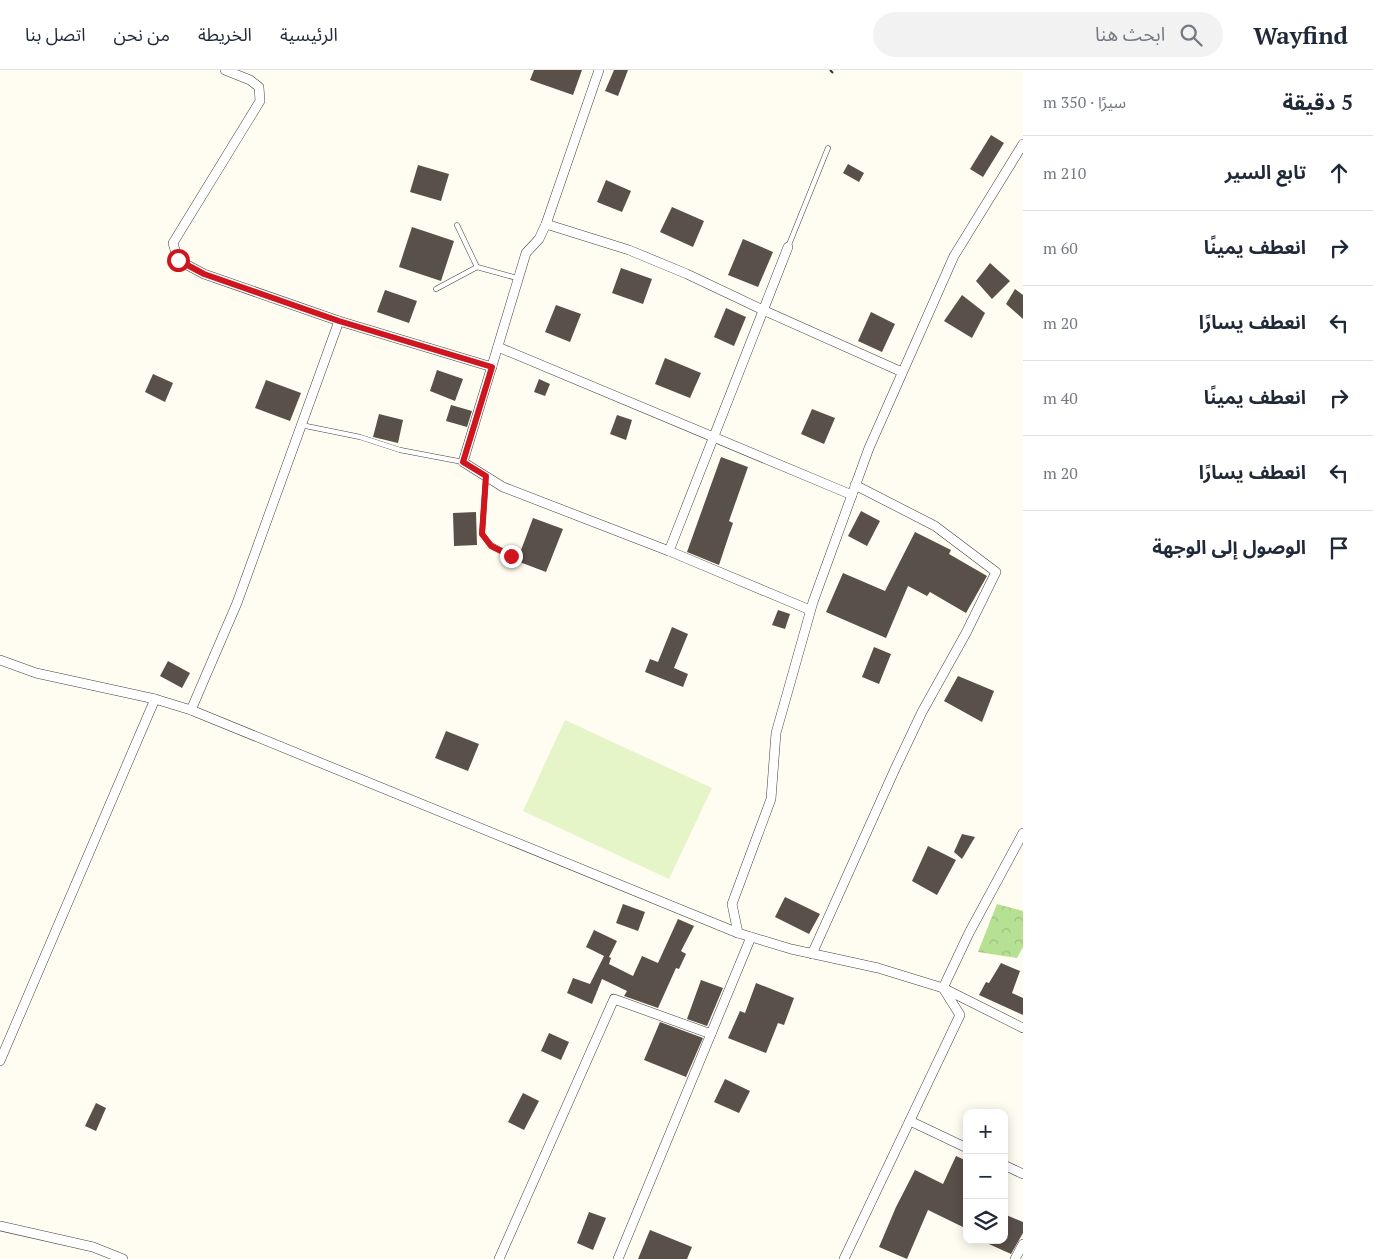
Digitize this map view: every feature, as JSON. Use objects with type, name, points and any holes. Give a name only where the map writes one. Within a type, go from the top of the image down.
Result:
[{"type":"street","points":[[226,70],[250,80],[258,87],[260,101],[173,243],[178,260],[204,274],[339,321],[492,367]]},
{"type":"street","points":[[599,70],[546,224],[539,239],[526,253],[517,278],[463,462],[503,487],[670,551],[810,610]]},
{"type":"street","points":[[738,933],[732,904],[771,799],[776,733],[810,610],[869,448],[954,256],[1023,144]]},
{"type":"street","points":[[546,224],[629,250],[687,274],[902,372]]},
{"type":"street","points":[[670,551],[788,247]]},
{"type":"street","points":[[191,710],[237,603],[339,321]]},
{"type":"street","points":[[498,347],[852,495]]},
{"type":"street","points":[[812,954],[922,712],[966,633],[996,572],[935,526],[855,486]]},
{"type":"street","points":[[0,660],[36,672],[155,699],[191,710],[738,933],[812,954],[878,968],[943,988],[1023,1028]]},
{"type":"street","points":[[0,1060],[155,699]]},
{"type":"street","points":[[943,988],[969,932],[1023,833]]},
{"type":"street","points":[[618,1259],[751,937]]},
{"type":"street","points":[[844,1259],[960,1015],[943,988]]},
{"type":"street","points":[[499,1259],[614,998],[711,1034]]},
{"type":"street","points":[[910,1121],[963,1146]]},
{"type":"street","points":[[1008,1167],[1023,1174]]},
{"type":"street","points":[[0,1226],[93,1247],[123,1259]]},
{"type":"street","points":[[1015,1259],[1023,1244]]},
{"type":"lane","points":[[788,247],[828,148]]},
{"type":"lane","points":[[457,225],[477,267]]},
{"type":"lane","points":[[436,289],[477,267],[517,278]]},
{"type":"lane","points":[[301,425],[360,437],[400,450],[463,462]]},
{"type":"lane","points":[[486,476],[482,534],[491,546],[511,556]]},
{"type":"path","points":[[830,70],[833,73]]},
{"type":"green space","points":[[565,720],[712,788],[669,879],[523,811]]},
{"type":"green space","points":[[997,904],[1023,911],[1023,947],[1017,958],[978,952]]},
{"type":"building","points":[[534,70],[582,70],[573,95],[530,80]]},
{"type":"building","points":[[614,70],[628,70],[618,96],[605,91]]},
{"type":"building","points":[[991,135],[1004,143],[983,177],[970,169]]},
{"type":"building","points":[[848,164],[864,173],[859,182],[843,173]]},
{"type":"building","points":[[418,165],[449,174],[441,201],[410,192]]},
{"type":"building","points":[[606,180],[631,191],[622,212],[597,202]]},
{"type":"building","points":[[672,207],[704,221],[693,247],[660,232]]},
{"type":"building","points":[[412,227],[454,241],[441,281],[399,267]]},
{"type":"building","points":[[743,239],[773,252],[758,287],[728,275]]},
{"type":"building","points":[[990,263],[1010,281],[992,299],[976,281]]},
{"type":"building","points":[[621,268],[652,279],[643,304],[612,293]]},
{"type":"building","points":[[1015,289],[1023,295],[1023,319],[1006,304]]},
{"type":"building","points":[[385,290],[417,301],[409,323],[377,312]]},
{"type":"building","points":[[962,295],[985,313],[972,338],[944,321]]},
{"type":"building","points":[[556,305],[581,314],[570,342],[545,332]]},
{"type":"building","points":[[726,308],[746,317],[734,346],[714,337]]},
{"type":"building","points":[[871,312],[895,324],[882,352],[858,341]]},
{"type":"building","points":[[665,358],[701,373],[690,398],[655,384]]},
{"type":"building","points":[[437,370],[463,379],[455,401],[430,391]]},
{"type":"building","points":[[153,374],[173,383],[165,402],[145,392]]},
{"type":"building","points":[[539,379],[550,384],[545,396],[534,392]]},
{"type":"building","points":[[266,380],[301,393],[290,421],[255,408]]},
{"type":"building","points":[[451,405],[472,411],[467,427],[446,421]]},
{"type":"building","points":[[812,409],[835,418],[824,444],[801,434]]},
{"type":"building","points":[[379,414],[403,420],[398,443],[373,437]]},
{"type":"building","points":[[617,415],[632,420],[626,440],[610,434]]},
{"type":"building","points":[[721,457],[748,467],[729,521],[733,523],[719,565],[687,552]]},
{"type":"building","points":[[861,511],[880,521],[867,546],[848,536]]},
{"type":"building","points":[[476,512],[477,545],[454,546],[453,513]]},
{"type":"building","points":[[533,518],[563,529],[546,572],[517,561]]},
{"type":"building","points":[[915,532],[951,550],[949,554],[987,576],[966,613],[930,592],[927,596],[908,586],[886,638],[826,612],[843,573],[885,591]]},
{"type":"building","points":[[778,610],[790,614],[785,629],[772,625]]},
{"type":"building","points":[[672,627],[688,634],[674,668],[688,674],[683,687],[645,672],[650,659],[658,662]]},
{"type":"building","points":[[874,647],[891,654],[879,684],[862,677]]},
{"type":"building","points":[[168,661],[190,673],[182,688],[160,676]]},
{"type":"building","points":[[958,676],[994,691],[982,722],[944,701]]},
{"type":"building","points":[[446,731],[479,744],[468,771],[435,758]]},
{"type":"building","points":[[962,834],[975,837],[962,859],[954,852]]},
{"type":"building","points":[[928,846],[956,860],[937,895],[912,881]]},
{"type":"building","points":[[785,897],[820,914],[809,934],[775,917]]},
{"type":"building","points":[[623,904],[645,912],[638,931],[616,923]]},
{"type":"building","points":[[678,919],[694,926],[681,951],[686,954],[679,969],[676,968],[658,1008],[624,996],[627,991],[602,979],[592,1004],[567,993],[573,978],[590,984],[604,956],[586,947],[594,930],[617,941],[609,957],[611,958],[609,964],[633,976],[642,956],[658,963]]},
{"type":"building","points":[[1001,963],[1020,971],[1012,993],[1023,998],[1023,1015],[979,995],[986,982],[989,983]]},
{"type":"building","points":[[701,980],[723,988],[707,1026],[687,1019]]},
{"type":"building","points":[[756,983],[794,998],[784,1025],[778,1023],[766,1053],[728,1038],[740,1011],[745,1013]]},
{"type":"building","points":[[660,1022],[703,1038],[686,1077],[644,1060]]},
{"type":"building","points":[[549,1033],[569,1042],[561,1060],[541,1051]]},
{"type":"building","points":[[725,1079],[750,1091],[739,1113],[714,1102]]},
{"type":"building","points":[[523,1093],[539,1101],[524,1130],[508,1122]]},
{"type":"building","points":[[96,1103],[106,1108],[96,1131],[85,1126]]},
{"type":"building","points":[[956,1156],[963,1159],[963,1227],[928,1210],[907,1259],[879,1247],[896,1207],[915,1170],[943,1184]]},
{"type":"building","points":[[589,1212],[606,1218],[593,1250],[577,1243]]},
{"type":"building","points":[[1008,1216],[1023,1222],[1023,1233],[1011,1254],[989,1244],[1008,1244]]},
{"type":"building","points":[[650,1230],[692,1247],[687,1259],[638,1259]]},
{"type":"route","points":[[178,260],[204,274],[339,321],[492,367],[463,462],[486,476],[482,534],[491,546],[511,556]]}]
